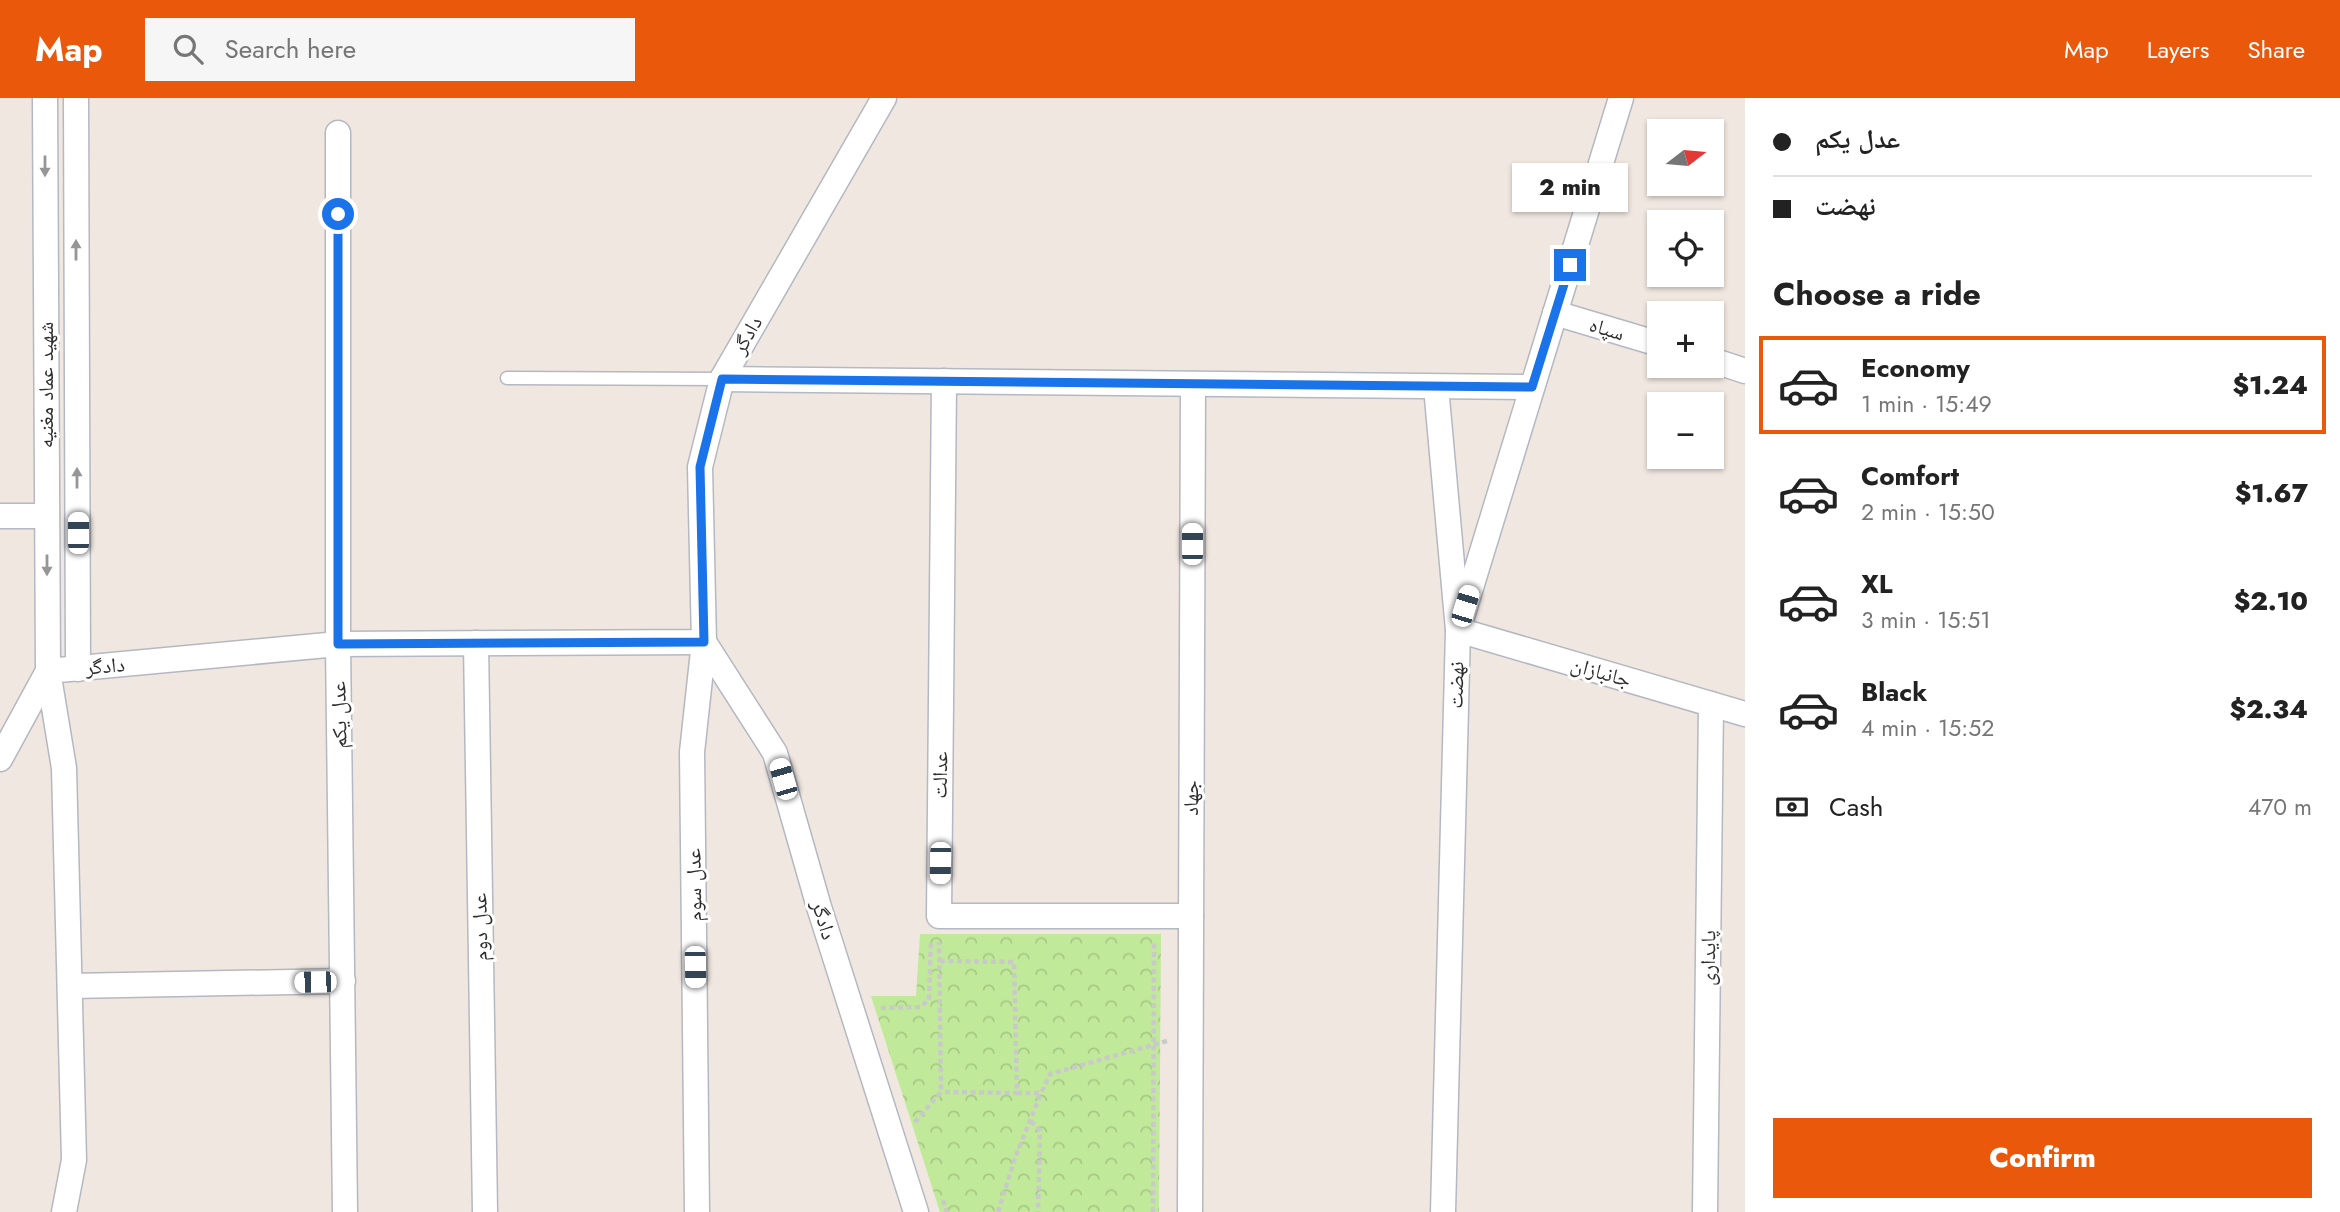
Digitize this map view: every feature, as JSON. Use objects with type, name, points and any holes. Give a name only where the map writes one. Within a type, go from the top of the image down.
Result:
[{"type":"street","name":"شهید عماد مغنیه","points":[[45,98],[48,671]]},
{"type":"street","name":"شهید عماد مغنیه","points":[[76,98],[78,668]]},
{"type":"street","name":"دادگر","points":[[884,98],[722,379],[700,467],[704,642],[775,753],[819,907],[916,1212]]},
{"type":"street","name":"نهضت","points":[[1443,1212],[1458,630],[1621,98]]},
{"type":"street","name":"عدل یکم","points":[[338,133],[338,644],[345,1212]]},
{"type":"street","name":"سپاه","points":[[1555,313],[1647,340]]},
{"type":"street","points":[[1724,364],[1745,371]]},
{"type":"street","points":[[722,379],[1532,387]]},
{"type":"street","name":"عدالت","points":[[944,381],[939,916],[1191,916]]},
{"type":"street","name":"جهاد","points":[[1190,1212],[1193,384]]},
{"type":"street","points":[[1436,387],[1458,630]]},
{"type":"street","points":[[0,516],[47,516]]},
{"type":"street","name":"جانبازان","points":[[1458,630],[1745,714]]},
{"type":"street","name":"دادگر","points":[[48,671],[338,644],[704,642]]},
{"type":"street","name":"عدل سوم","points":[[698,1212],[692,752],[704,642]]},
{"type":"street","name":"عدل دوم","points":[[476,643],[485,1212]]},
{"type":"street","points":[[0,759],[48,671]]},
{"type":"street","points":[[48,671],[64,768],[74,1160],[64,1212]]},
{"type":"street","name":"پایداری","points":[[1705,1212],[1712,704]]},
{"type":"street","points":[[70,986],[343,981]]},
{"type":"lane","points":[[507,378],[722,379]]},
{"type":"path","points":[[1141,939],[1154,939],[1153,1212]]},
{"type":"path","points":[[884,1019],[880,1007],[921,1007],[929,999],[930,940],[939,940],[941,1092],[895,1145]]},
{"type":"path","points":[[940,961],[1014,962],[1017,1093]]},
{"type":"path","points":[[998,1212],[1015,1158],[1050,1074],[1191,1034]]},
{"type":"path","points":[[941,1092],[1041,1093]]},
{"type":"path","points":[[912,1107],[921,1133]]},
{"type":"path","points":[[1031,1121],[1040,1131],[1038,1212]]},
{"type":"path","points":[[942,1199],[947,1212]]},
{"type":"green space","points":[[920,934],[1161,934],[1159,1212],[940,1212],[871,996],[916,996]]},
{"type":"route","points":[[338,214],[338,644],[704,642],[700,467],[722,379],[1532,387],[1570,265]]}]
